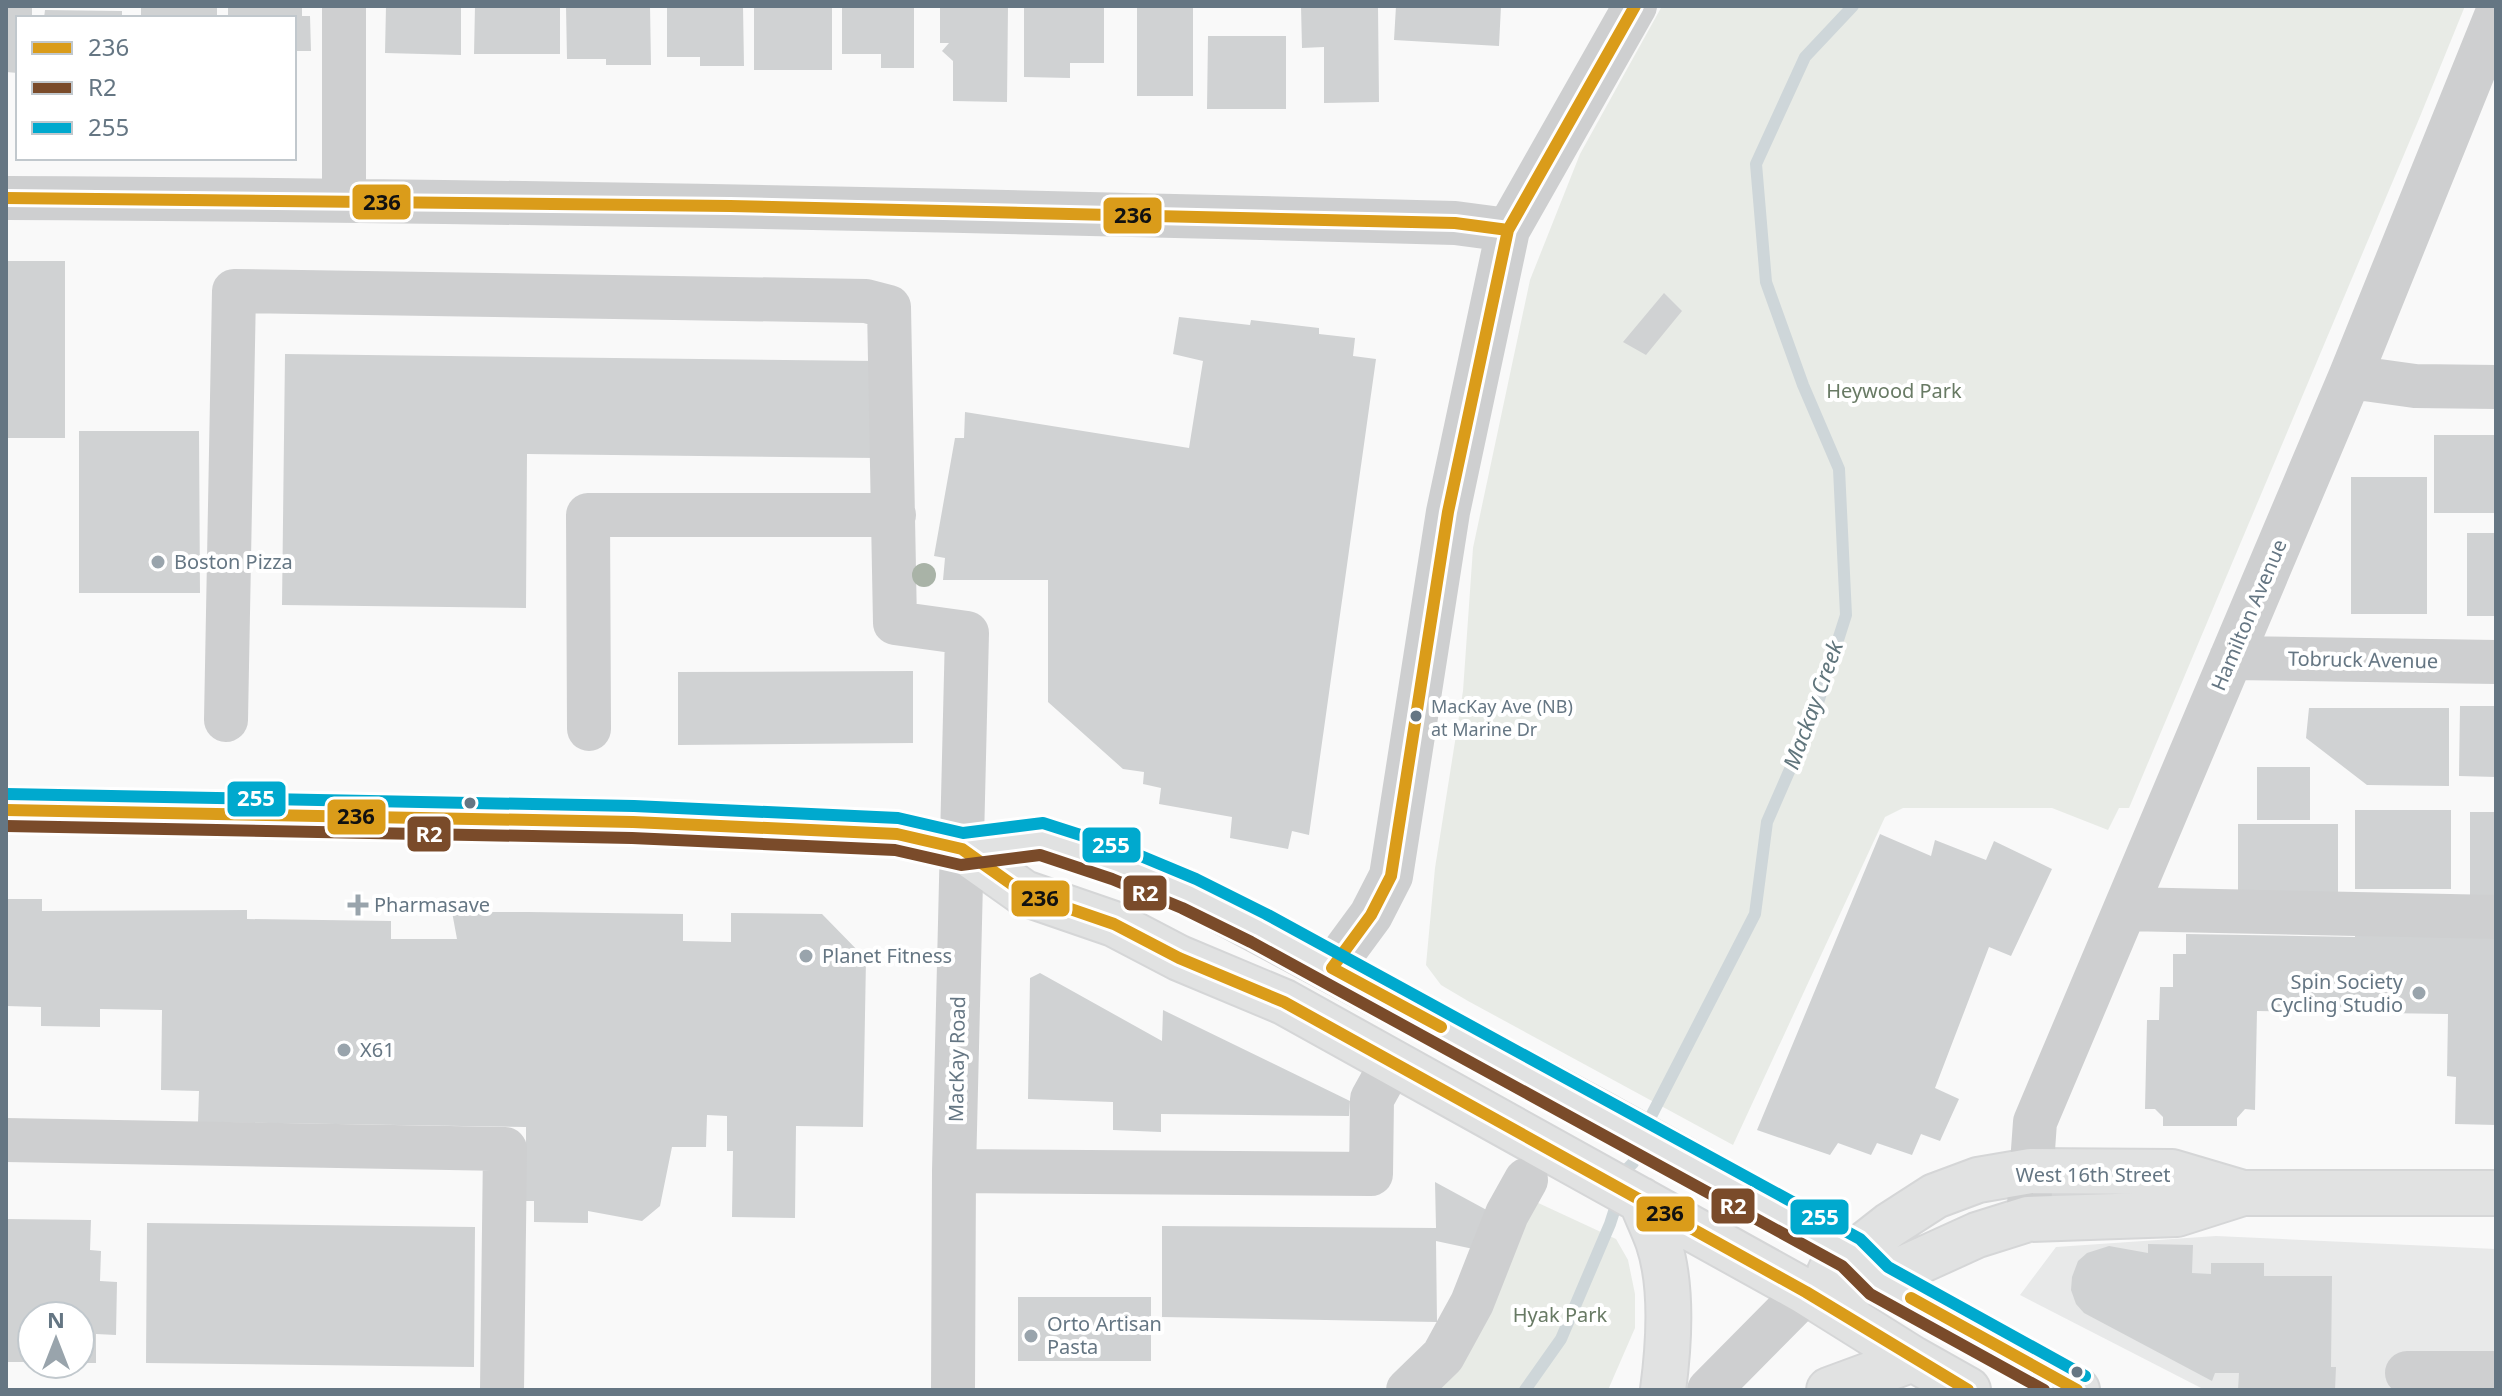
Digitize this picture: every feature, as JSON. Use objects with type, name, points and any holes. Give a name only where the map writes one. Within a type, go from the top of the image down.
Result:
[{"type":"main road","points":[[6,810],[633,822],[897,834],[962,849],[1042,839],[1118,864],[1189,893],[1332,968],[1599,1113],[2077,1390]]},
{"type":"main road","points":[[962,849],[1024,893],[1055,901],[1114,924],[1179,958],[1284,1002],[1806,1292],[1968,1390]]},
{"type":"main road","name":"West 16th Street","points":[[1865,1267],[1935,1196],[1978,1180],[2031,1171],[2172,1172],[2243,1193],[2496,1193]]},
{"type":"main road","name":"West 16th Street","points":[[1806,1292],[1865,1267],[2028,1219],[2177,1214],[2243,1193]]},
{"type":"main road","points":[[1641,1200],[1658,1242],[1666,1285],[1669,1348],[1663,1390]]},
{"type":"main road","points":[[1829,1390],[1913,1359]]},
{"type":"street","points":[[344,6],[344,199]]},
{"type":"street","points":[[1332,968],[1371,915],[1391,876],[1448,512],[1508,230],[1635,6]]},
{"type":"street","name":"Hamilton Avenue","points":[[2028,1219],[2035,1122],[2350,377],[2496,16]]},
{"type":"street","points":[[6,198],[344,199],[968,210],[1455,223],[1508,230]]},
{"type":"street","points":[[226,720],[234,291],[850,301],[889,307],[894,515],[588,515],[589,729]]},
{"type":"street","points":[[2350,377],[2415,386],[2496,387]]},
{"type":"street","name":"MacKay Road","points":[[894,515],[895,623],[967,633],[954,1171],[953,1390]]},
{"type":"street","name":"Tobruck Avenue","points":[[2231,658],[2496,662]]},
{"type":"street","points":[[2125,909],[2496,917]]},
{"type":"street","points":[[954,1171],[1371,1174],[1372,1099],[1392,1063]]},
{"type":"street","points":[[6,1140],[505,1149],[502,1390]]},
{"type":"street","points":[[1408,1390],[1443,1356],[1472,1303],[1507,1214],[1526,1180]]},
{"type":"street","points":[[1709,1390],[1806,1292]]},
{"type":"street","points":[[2407,1373],[2496,1373]]},
{"type":"shaded area","points":[[2216,1236],[2496,1249],[2496,1390],[2205,1390],[2020,1295],[2056,1247]]},
{"type":"green space","name":"Heywood Park","points":[[1662,6],[2465,6],[2129,808],[2119,808],[2108,830],[2052,808],[1903,808],[1885,817],[1733,1145],[1468,1001],[1441,985],[1426,965],[1435,868],[1463,691],[1473,548],[1530,280],[1580,154]]},
{"type":"green space","name":"Hyak Park","points":[[1534,1201],[1616,1239],[1628,1260],[1635,1294],[1635,1328],[1608,1390],[1437,1390]]},
{"type":"building","points":[[6,6],[32,6],[32,16],[16,16],[16,73],[6,72]]},
{"type":"building","points":[[141,6],[217,6],[217,16],[141,16]]},
{"type":"building","points":[[228,6],[302,6],[302,16],[310,16],[311,51],[296,51],[296,16],[228,16]]},
{"type":"building","points":[[386,6],[461,6],[461,55],[385,53]]},
{"type":"building","points":[[475,6],[560,6],[560,54],[474,54]]},
{"type":"building","points":[[566,6],[650,6],[651,65],[606,65],[606,59],[567,59]]},
{"type":"building","points":[[667,6],[743,6],[744,66],[700,66],[700,57],[667,57]]},
{"type":"building","points":[[754,6],[832,6],[832,70],[754,70]]},
{"type":"building","points":[[842,6],[914,6],[914,68],[881,68],[881,54],[842,54]]},
{"type":"building","points":[[940,6],[1008,6],[1007,102],[953,101],[953,61],[942,51],[949,43],[940,43]]},
{"type":"building","points":[[1024,6],[1104,6],[1104,63],[1070,63],[1070,78],[1024,77]]},
{"type":"building","points":[[1137,6],[1193,6],[1193,96],[1137,96]]},
{"type":"building","points":[[1301,6],[1378,6],[1379,102],[1324,103],[1324,47],[1302,48]]},
{"type":"building","points":[[1396,6],[1501,6],[1499,46],[1394,40]]},
{"type":"building","points":[[45,10],[122,11],[122,16],[44,16]]},
{"type":"building","points":[[1208,36],[1286,36],[1286,109],[1207,109]]},
{"type":"building","points":[[6,261],[65,261],[65,438],[6,438]]},
{"type":"building","points":[[1664,293],[1682,311],[1646,355],[1623,342]]},
{"type":"building","points":[[1179,317],[1250,325],[1251,320],[1319,328],[1319,334],[1355,338],[1353,356],[1376,359],[1309,835],[1292,831],[1288,849],[1230,838],[1232,817],[1159,804],[1161,788],[1143,784],[1144,772],[1123,769],[1048,702],[1048,580],[943,580],[945,558],[934,556],[955,438],[964,438],[965,412],[1189,448],[1203,361],[1173,354]]},
{"type":"building","points":[[285,354],[877,361],[876,458],[527,454],[526,608],[282,605]]},
{"type":"building","points":[[79,431],[199,431],[200,593],[79,593]]},
{"type":"building","points":[[2434,435],[2496,435],[2496,513],[2434,513]]},
{"type":"building","points":[[2351,477],[2427,477],[2427,614],[2351,614]]},
{"type":"building","points":[[2467,533],[2496,533],[2496,616],[2467,616]]},
{"type":"building","points":[[913,671],[913,743],[678,745],[678,672]]},
{"type":"building","points":[[2460,706],[2496,706],[2496,777],[2459,776]]},
{"type":"building","points":[[2309,708],[2449,708],[2449,786],[2367,785],[2306,738]]},
{"type":"building","points":[[2257,767],[2310,767],[2310,820],[2257,820]]},
{"type":"building","points":[[2355,810],[2451,810],[2451,889],[2355,889]]},
{"type":"building","points":[[2470,812],[2496,812],[2496,896],[2470,896]]},
{"type":"building","points":[[2238,824],[2338,824],[2338,892],[2238,892]]},
{"type":"building","points":[[1880,834],[1931,856],[1935,840],[1986,860],[1994,841],[2052,869],[2011,956],[1989,947],[1935,1088],[1959,1099],[1940,1141],[1921,1134],[1912,1155],[1877,1143],[1871,1155],[1838,1143],[1830,1155],[1757,1130]]},
{"type":"building","points":[[6,899],[42,899],[42,911],[247,910],[247,919],[391,921],[391,939],[457,939],[452,912],[683,914],[683,941],[731,942],[731,913],[822,914],[866,959],[863,1127],[796,1126],[795,1218],[732,1217],[733,1151],[727,1151],[727,1116],[707,1115],[706,1147],[672,1147],[660,1206],[642,1221],[588,1211],[588,1223],[534,1222],[534,1201],[526,1201],[526,1127],[198,1122],[199,1091],[161,1090],[162,1010],[100,1009],[100,1027],[41,1026],[41,1007],[6,1006]]},
{"type":"building","points":[[2355,931],[2496,933],[2496,1125],[2455,1124],[2456,1077],[2447,1076],[2448,1014],[2257,1011],[2255,1110],[2245,1109],[2237,1118],[2237,1126],[2163,1126],[2163,1117],[2155,1109],[2145,1109],[2147,1020],[2159,1020],[2160,987],[2173,987],[2173,954],[2186,954],[2186,934],[2355,937]]},
{"type":"building","points":[[1040,973],[1162,1041],[1163,1010],[1350,1101],[1349,1116],[1161,1114],[1161,1132],[1113,1130],[1113,1102],[1028,1099],[1030,978]]},
{"type":"building","points":[[1435,1182],[1494,1214],[1478,1250],[1436,1241],[1437,1322],[1162,1317],[1162,1226],[1436,1228]]},
{"type":"building","points":[[6,1219],[91,1220],[90,1250],[101,1251],[100,1281],[117,1282],[116,1335],[96,1334],[96,1300],[16,1300],[16,1362],[6,1362]]},
{"type":"building","points":[[147,1223],[475,1227],[474,1367],[146,1363]]},
{"type":"building","points":[[2148,1244],[2193,1245],[2192,1273],[2211,1274],[2211,1263],[2264,1263],[2264,1276],[2332,1276],[2331,1367],[2336,1367],[2335,1390],[2238,1390],[2239,1373],[2215,1373],[2212,1381],[2084,1313],[2076,1304],[2071,1290],[2078,1261],[2087,1253],[2109,1246],[2148,1253]]},
{"type":"building","points":[[1018,1297],[1151,1297],[1151,1361],[1018,1361]]},
{"type":"waterway","name":"Mackay Creek","points":[[1525,1390],[1561,1339],[1610,1224],[1628,1168],[1633,1163],[1646,1126],[1755,914],[1767,822],[1815,712],[1846,615],[1839,469],[1803,385],[1766,282],[1756,164],[1805,57],[1853,6]]},
{"type":"transit line","name":"236","points":[[1441,1027],[1332,968],[1371,915],[1391,876],[1448,512],[1508,230],[1635,6]]},
{"type":"transit line","name":"236","points":[[6,198],[730,206],[1455,223],[1508,230]]},
{"type":"transit line","name":"255","points":[[6,794],[634,806],[898,818],[963,833],[1043,823],[1124,849],[1196,879],[1266,914],[1860,1239],[1888,1267],[2085,1376]]},
{"type":"transit line","name":"236","points":[[6,810],[633,822],[897,834],[962,849],[1024,893],[1114,924],[1179,958],[1284,1002],[1806,1292],[1968,1390]]},
{"type":"transit line","name":"R2","points":[[6,826],[632,838],[895,850],[961,865],[1040,855],[1112,879],[1182,908],[1251,942],[1842,1266],[1870,1294],[2044,1390]]},
{"type":"transit line","name":"236","points":[[1911,1298],[2077,1390]]},
{"type":"place","name":"Boston Pizza","points":[[158,562]]},
{"type":"place","name":"MacKay Ave (NB) at Marine Dr","points":[[1416,716]]},
{"type":"place","name":"Pharmasave","points":[[358,905]]},
{"type":"place","name":"Planet Fitness","points":[[806,956]]},
{"type":"place","name":"Spin Society Cycling Studio","points":[[2419,993]]},
{"type":"place","name":"X61","points":[[344,1050]]},
{"type":"place","name":"Orto Artisan Pasta","points":[[1031,1336]]}]
